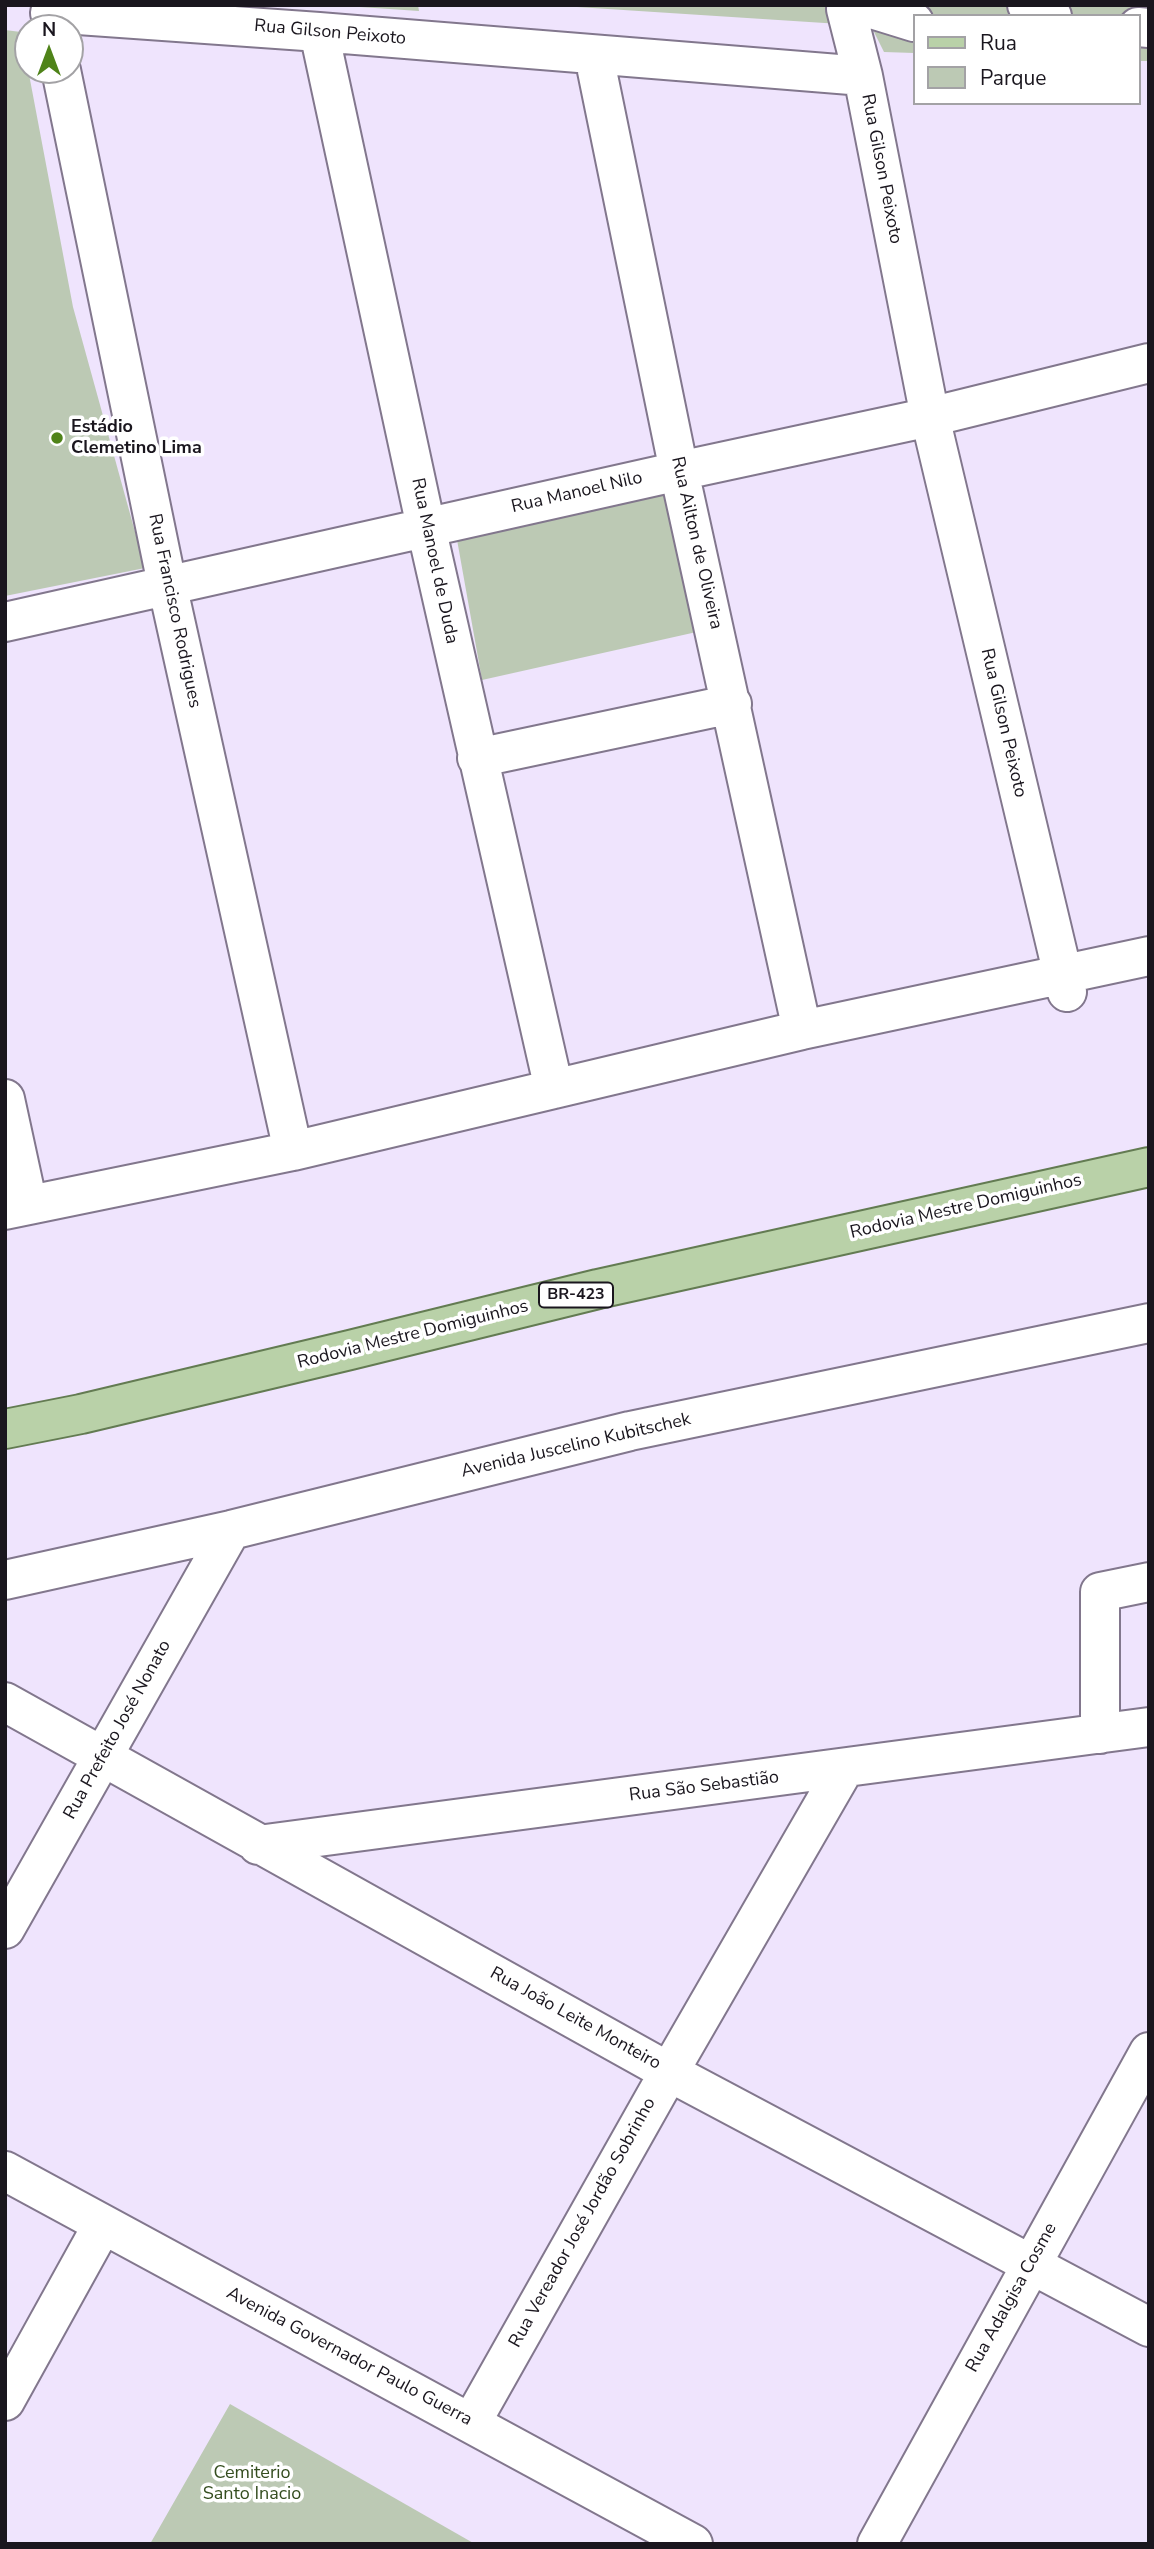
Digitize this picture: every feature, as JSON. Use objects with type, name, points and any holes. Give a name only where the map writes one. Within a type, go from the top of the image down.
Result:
[{"type":"main road","name":"Rodovia Mestre Domiguinhos","points":[[5,1429],[202,1385],[598,1289],[1149,1167]]},
{"type":"street","points":[[1027,5],[1034,11],[1045,14]]},
{"type":"street","points":[[863,76],[846,9],[872,9],[912,21]]},
{"type":"street","name":"Rua Gilson Peixoto","points":[[84,18],[319,32],[863,76],[930,417],[1065,984]]},
{"type":"street","name":"Rua Manoel de Duda","points":[[319,32],[477,758],[554,1089]]},
{"type":"street","name":"Rua Ailton de Oliveira","points":[[594,56],[679,471],[802,1030]]},
{"type":"street","name":"Rua Francisco Rodrigues","points":[[64,84],[167,584],[293,1151]]},
{"type":"street","name":"Rua Manoel Nilo","points":[[5,622],[930,417],[1149,363]]},
{"type":"street","points":[[477,758],[732,704]]},
{"type":"street","points":[[5,1099],[17,1208],[293,1151],[802,1030],[1065,984],[1149,956]]},
{"type":"street","name":"Avenida Juscelino Kubitschek","points":[[5,1580],[231,1530],[630,1431],[1149,1322]]},
{"type":"street","name":"Rua Prefeito José Nonato","points":[[5,1929],[231,1530]]},
{"type":"street","points":[[1100,1734],[1100,1592],[1149,1582]]},
{"type":"street","name":"Rua João Leite Monteiro","points":[[5,1702],[669,2071],[1149,2328]]},
{"type":"street","name":"Rua São Sebastião","points":[[258,1845],[1149,1727]]},
{"type":"street","name":"Rua Vereador José Jordão Sobrinho","points":[[471,2423],[669,2071],[844,1769]]},
{"type":"street","name":"Rua Adalgisa Cosme","points":[[877,2544],[1149,2052]]},
{"type":"street","name":"Avenida Governador Paulo Guerra","points":[[5,2171],[693,2544]]},
{"type":"street","points":[[5,2402],[103,2224]]},
{"type":"green space","points":[[330,5],[418,5],[419,11]]},
{"type":"green space","points":[[546,5],[1149,5],[1149,61],[1140,61],[1140,14],[912,14],[912,53],[884,52],[871,26]]},
{"type":"green space","name":"Estádio Clemetino Lima","points":[[5,30],[14,31],[14,84],[31,84],[73,307],[145,568],[5,596]]},
{"type":"green space","points":[[671,486],[701,631],[482,680],[456,534]]},
{"type":"green space","name":"Cemiterio Santo Inacio","points":[[230,2404],[475,2544],[150,2544]]},
{"type":"place","name":"Estádio Clemetino Lima","points":[[57,438]]}]
